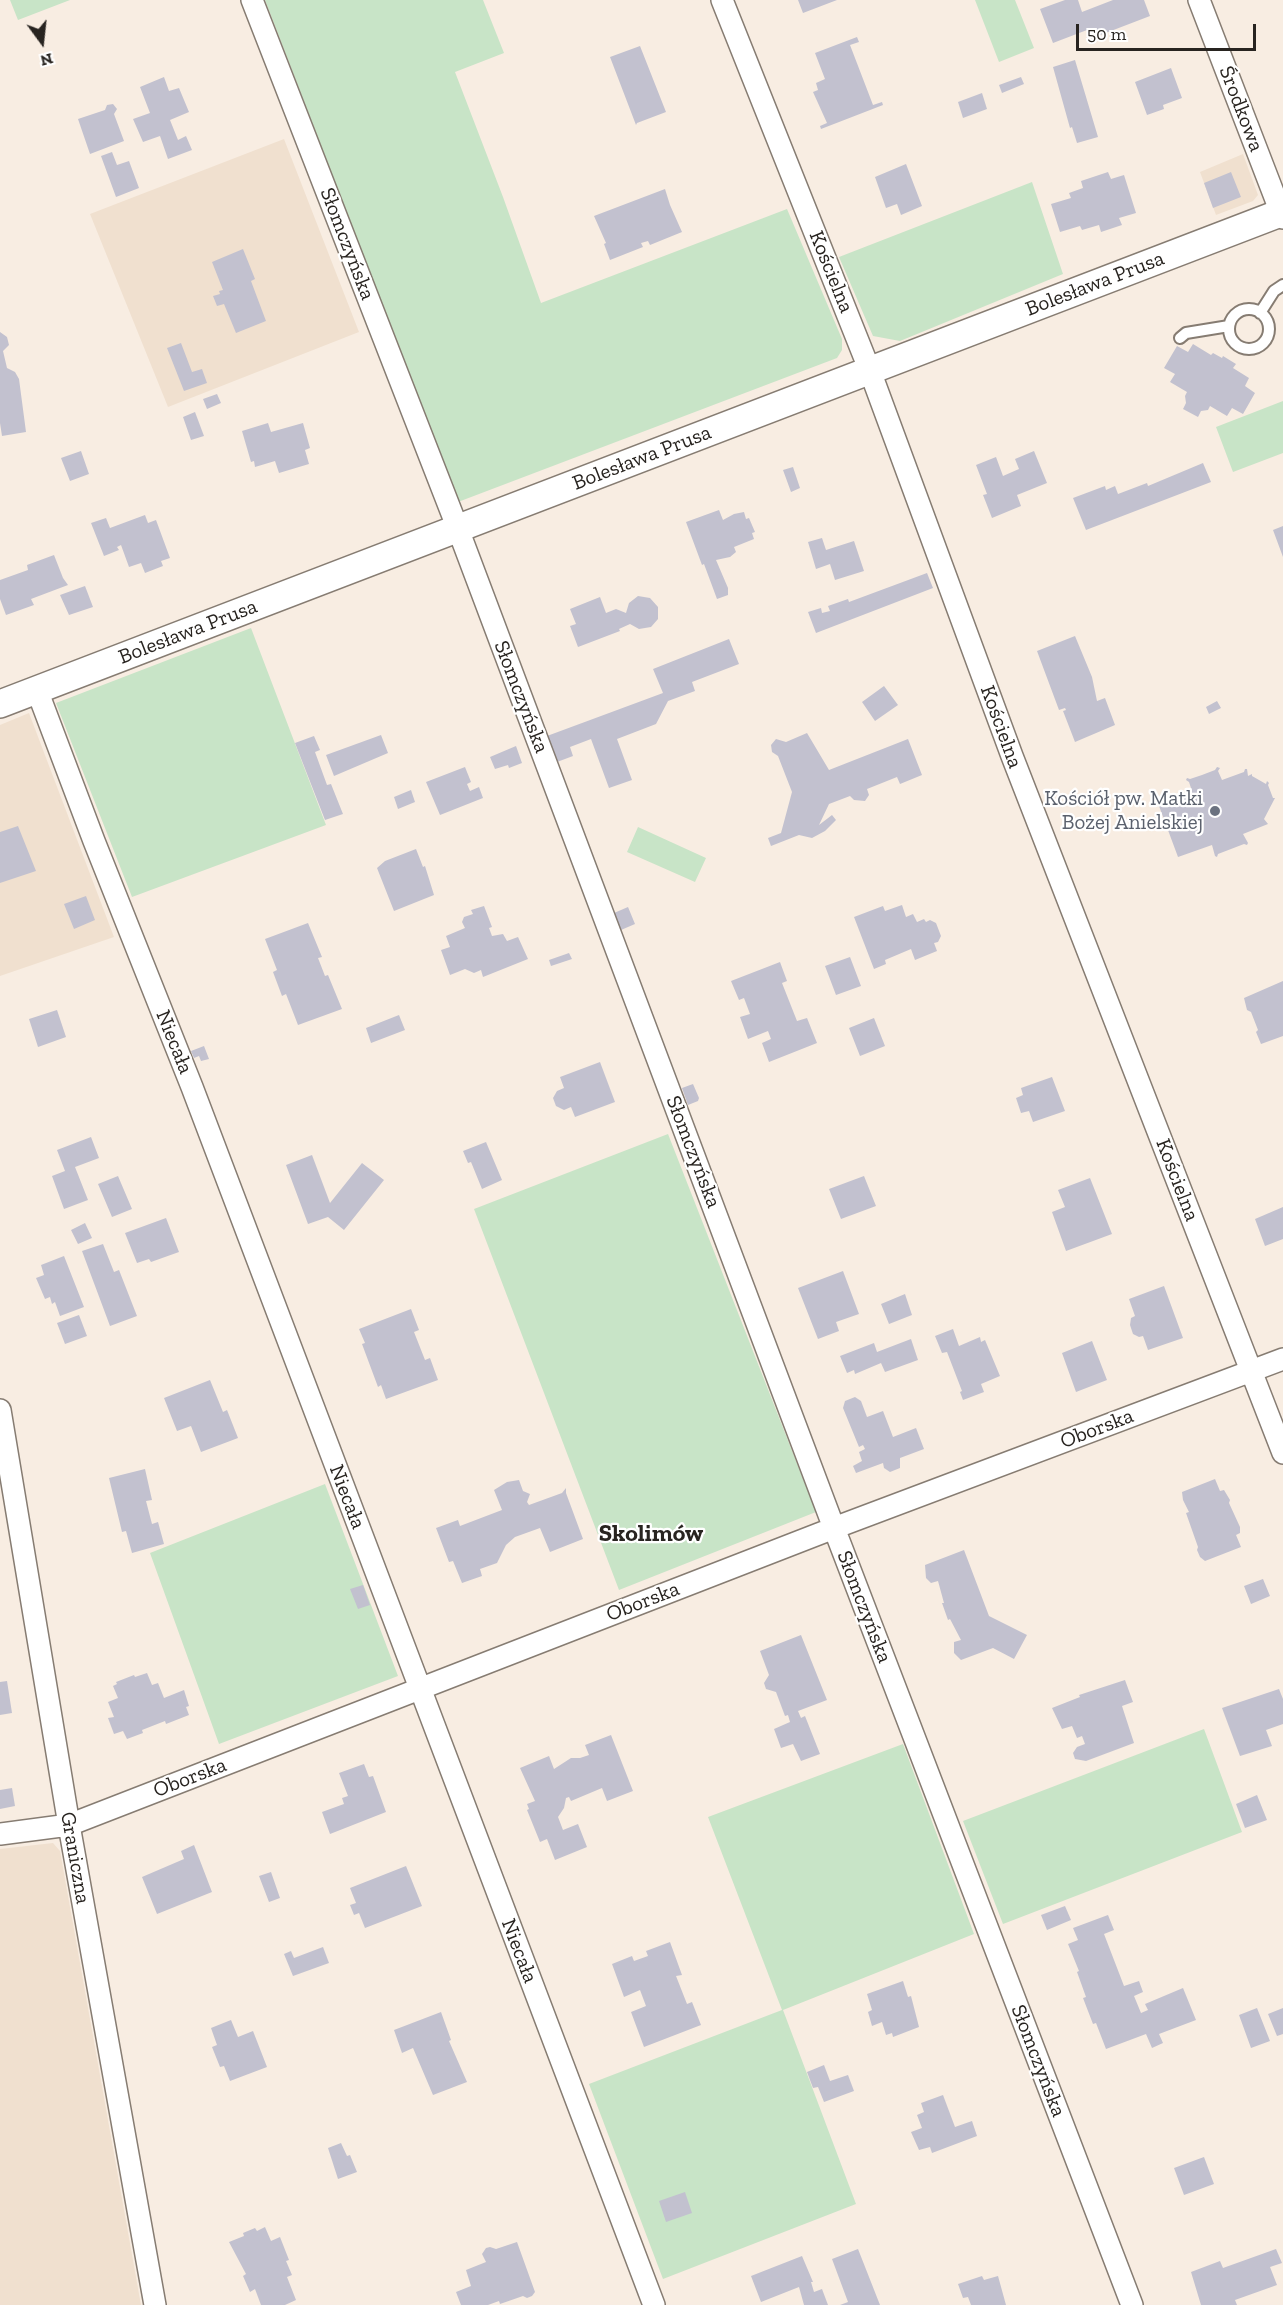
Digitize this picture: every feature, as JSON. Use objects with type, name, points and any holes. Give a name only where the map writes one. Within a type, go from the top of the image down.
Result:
[{"type":"street","name":"Słomczyńska","points":[[252,0],[458,529],[834,1528],[1132,2305]]},
{"type":"street","name":"Kościelna","points":[[722,0],[870,371],[1012,756],[1283,1453]]},
{"type":"street","name":"Środkowa","points":[[1199,0],[1282,214]]},
{"type":"street","name":"Bolesława Prusa","points":[[0,704],[1282,214]]},
{"type":"street","name":"Niecała","points":[[37,690],[98,852],[196,1098],[654,2305]]},
{"type":"street","name":"Oborska","points":[[0,1834],[69,1825],[834,1528],[1283,1359]]},
{"type":"street","name":"Graniczna","points":[[0,1410],[69,1825],[155,2305]]},
{"type":"lane","points":[[1260,313],[1274,291],[1283,285]]},
{"type":"lane","points":[[1254,310],[1260,313],[1269,330],[1268,336],[1260,346],[1247,349],[1235,344],[1231,339],[1229,326],[1231,320],[1241,311],[1254,310]]},
{"type":"lane","points":[[1180,338],[1186,333],[1229,326]]},
{"type":"shaded area","points":[[284,139],[359,332],[168,407],[90,214]]},
{"type":"shaded area","points":[[1243,154],[1258,195],[1253,201],[1216,215],[1200,172]]},
{"type":"shaded area","points":[[29,713],[114,937],[0,976],[0,725]]},
{"type":"shaded area","points":[[53,1843],[60,1851],[141,2305],[0,2305],[0,1849]]},
{"type":"green space","points":[[10,0],[70,0],[18,20]]},
{"type":"green space","points":[[265,0],[483,0],[504,53],[455,72],[541,303],[787,209],[842,339],[842,350],[837,358],[458,502]]},
{"type":"green space","points":[[975,0],[1015,0],[1034,48],[999,62]]},
{"type":"green space","points":[[1032,182],[1063,274],[900,341],[873,336],[839,257]]},
{"type":"green space","points":[[1283,401],[1283,453],[1233,472],[1216,427]]},
{"type":"green space","points":[[251,628],[326,825],[132,897],[56,703]]},
{"type":"green space","points":[[638,827],[706,858],[695,882],[627,852]]},
{"type":"green space","points":[[668,1134],[816,1512],[619,1590],[474,1209]]},
{"type":"green space","points":[[325,1484],[398,1676],[219,1744],[150,1553]]},
{"type":"green space","points":[[1204,1729],[1242,1832],[1003,1924],[963,1821]]},
{"type":"green space","points":[[903,1744],[974,1934],[783,2010],[856,2204],[663,2279],[589,2084],[782,2010],[708,1817]]},
{"type":"building","points":[[798,0],[837,0],[803,13]]},
{"type":"building","points":[[1065,0],[1078,0],[1082,12],[1113,0],[1144,0],[1150,16],[1090,39],[1087,30],[1053,43],[1040,9]]},
{"type":"building","points":[[857,37],[859,42],[850,45],[873,105],[882,102],[883,105],[821,129],[820,126],[827,123],[813,92],[818,90],[816,83],[825,79],[815,53]]},
{"type":"building","points":[[640,46],[666,112],[636,125],[610,57]]},
{"type":"building","points":[[1075,60],[1098,137],[1077,143],[1072,127],[1070,128],[1053,67]]},
{"type":"building","points":[[1171,68],[1182,98],[1163,105],[1164,109],[1147,115],[1135,82]]},
{"type":"building","points":[[164,77],[169,91],[179,88],[189,112],[170,120],[178,140],[186,136],[192,150],[168,159],[160,136],[143,142],[133,119],[150,113],[140,87]]},
{"type":"building","points":[[1021,77],[1024,84],[1002,93],[999,85]]},
{"type":"building","points":[[982,93],[987,109],[963,118],[958,102]]},
{"type":"building","points":[[113,104],[117,109],[114,114],[124,141],[90,154],[78,119],[105,110],[107,105]]},
{"type":"building","points":[[112,152],[117,165],[129,161],[139,188],[116,197],[101,156]]},
{"type":"building","points":[[906,164],[922,206],[901,215],[897,204],[886,208],[875,177]]},
{"type":"building","points":[[1108,172],[1111,179],[1124,175],[1136,213],[1119,218],[1122,225],[1101,232],[1099,225],[1082,230],[1080,226],[1060,232],[1051,204],[1071,198],[1069,193],[1083,188],[1081,181]]},
{"type":"building","points":[[1231,172],[1241,197],[1213,208],[1204,183]]},
{"type":"building","points":[[665,189],[682,232],[650,245],[648,241],[641,243],[643,247],[610,260],[604,244],[606,243],[594,216]]},
{"type":"building","points":[[243,249],[255,279],[251,281],[266,321],[236,333],[224,304],[217,306],[213,296],[220,294],[219,291],[223,290],[212,262]]},
{"type":"building","points":[[0,332],[7,337],[9,345],[3,351],[7,368],[15,372],[19,379],[26,432],[2,436],[0,423]]},
{"type":"building","points":[[181,343],[192,372],[202,369],[207,383],[184,391],[167,348]]},
{"type":"building","points":[[1193,344],[1211,355],[1213,353],[1222,358],[1223,356],[1236,364],[1233,368],[1249,378],[1245,386],[1255,393],[1243,414],[1232,408],[1227,416],[1210,406],[1208,410],[1201,411],[1198,417],[1183,409],[1187,392],[1170,382],[1175,374],[1164,368],[1177,346],[1188,352]]},
{"type":"building","points":[[217,394],[221,403],[207,409],[203,399]]},
{"type":"building","points":[[195,412],[204,436],[191,440],[183,417]]},
{"type":"building","points":[[268,423],[271,432],[303,423],[310,448],[305,450],[309,464],[279,473],[275,461],[255,467],[254,461],[251,462],[242,431]]},
{"type":"building","points":[[81,451],[89,474],[70,481],[61,458]]},
{"type":"building","points":[[1034,451],[1047,483],[1017,495],[1021,506],[992,518],[983,495],[987,494],[976,465],[996,457],[1003,476],[1019,469],[1015,459]]},
{"type":"building","points":[[1203,463],[1211,482],[1086,530],[1073,498],[1105,486],[1106,490],[1115,486],[1118,494],[1147,483],[1148,486]]},
{"type":"building","points":[[793,467],[800,488],[791,492],[783,470]]},
{"type":"building","points":[[719,510],[723,520],[744,512],[755,532],[752,533],[754,539],[734,547],[736,552],[730,557],[716,560],[728,588],[728,595],[717,599],[686,522]]},
{"type":"building","points":[[145,515],[148,523],[156,520],[170,558],[161,561],[163,566],[145,573],[141,563],[129,567],[121,545],[117,547],[119,550],[104,556],[91,523],[106,518],[110,528]]},
{"type":"building","points":[[1283,526],[1283,557],[1273,530]]},
{"type":"building","points":[[822,538],[826,550],[854,541],[864,571],[835,580],[830,564],[816,569],[808,542]]},
{"type":"building","points":[[54,555],[68,585],[31,599],[34,605],[6,615],[0,599],[0,580],[28,570],[27,565]]},
{"type":"building","points":[[927,573],[933,588],[816,633],[808,612],[821,608],[822,613],[830,611],[828,606],[848,599],[849,602]]},
{"type":"building","points":[[85,586],[93,607],[69,615],[60,595]]},
{"type":"building","points":[[638,596],[650,598],[658,607],[658,619],[651,627],[639,629],[630,624],[619,629],[620,631],[578,647],[570,626],[576,624],[570,609],[600,597],[606,613],[616,609],[626,613],[629,603]]},
{"type":"building","points":[[1075,636],[1092,677],[1097,701],[1105,698],[1115,725],[1075,742],[1063,711],[1066,710],[1065,708],[1059,710],[1037,651]]},
{"type":"building","points":[[729,639],[739,664],[692,682],[695,691],[668,701],[656,724],[617,739],[632,780],[609,788],[591,739],[570,747],[573,756],[557,762],[547,736],[663,693],[653,669]]},
{"type":"building","points":[[884,686],[898,705],[875,721],[862,702]]},
{"type":"building","points":[[1217,701],[1221,708],[1209,714],[1206,707]]},
{"type":"building","points":[[807,733],[829,770],[908,739],[922,775],[900,784],[897,777],[867,789],[869,795],[865,801],[854,800],[850,796],[829,804],[819,825],[832,815],[836,820],[825,831],[812,838],[799,835],[771,846],[768,838],[781,833],[792,792],[778,756],[772,752],[771,745],[776,739],[786,742]]},
{"type":"building","points":[[381,735],[388,753],[334,776],[326,755]]},
{"type":"building","points":[[314,736],[320,750],[315,752],[327,785],[331,784],[343,814],[325,820],[295,743]]},
{"type":"building","points":[[516,746],[522,763],[509,768],[508,765],[495,769],[490,757]]},
{"type":"building","points":[[465,767],[471,782],[467,784],[470,791],[479,787],[483,798],[440,815],[426,782]]},
{"type":"building","name":"Kościół pw. Matki Bożej Anielskiej","points":[[1217,767],[1220,768],[1218,771],[1222,780],[1247,769],[1248,776],[1252,774],[1266,784],[1267,781],[1269,783],[1273,798],[1275,798],[1264,819],[1268,824],[1243,834],[1247,845],[1244,844],[1218,854],[1217,857],[1212,845],[1178,857],[1159,806],[1156,804],[1192,791],[1187,778],[1202,775]]},
{"type":"building","points":[[411,790],[415,802],[398,809],[394,797]]},
{"type":"building","points":[[18,826],[36,871],[0,883],[0,832]]},
{"type":"building","points":[[416,849],[423,867],[425,866],[434,895],[394,911],[377,868],[385,861]]},
{"type":"building","points":[[86,896],[95,920],[74,929],[64,904]]},
{"type":"building","points":[[902,905],[906,917],[913,914],[917,922],[924,919],[926,922],[930,920],[936,923],[941,936],[938,942],[934,943],[937,951],[915,960],[911,949],[885,960],[886,964],[874,969],[854,917],[883,906],[885,911]]},
{"type":"building","points":[[484,906],[492,927],[489,928],[492,936],[503,934],[507,941],[518,937],[528,959],[483,977],[481,970],[474,973],[465,969],[450,975],[441,950],[450,947],[446,936],[465,928],[462,922],[464,917],[473,914],[471,910]]},
{"type":"building","points":[[628,907],[635,924],[621,930],[614,913]]},
{"type":"building","points":[[308,923],[322,957],[318,958],[325,976],[328,975],[342,1009],[298,1025],[286,994],[282,996],[273,972],[277,970],[265,939]]},
{"type":"building","points":[[569,953],[572,959],[551,966],[549,960]]},
{"type":"building","points":[[850,957],[861,986],[836,995],[825,966]]},
{"type":"building","points":[[780,962],[787,981],[782,983],[797,1021],[807,1018],[817,1043],[769,1062],[762,1043],[771,1039],[768,1031],[748,1039],[740,1017],[750,1014],[744,998],[739,1000],[731,981]]},
{"type":"building","points":[[1283,981],[1283,1036],[1261,1044],[1256,1032],[1258,1030],[1251,1012],[1247,1010],[1244,998]]},
{"type":"building","points":[[57,1010],[66,1037],[38,1047],[29,1019]]},
{"type":"building","points":[[399,1015],[405,1030],[371,1043],[366,1028]]},
{"type":"building","points":[[874,1018],[885,1046],[860,1056],[849,1028]]},
{"type":"building","points":[[204,1046],[209,1059],[201,1061],[199,1056],[194,1058],[191,1051]]},
{"type":"building","points":[[600,1062],[615,1102],[575,1117],[571,1107],[564,1110],[556,1106],[553,1098],[557,1091],[564,1088],[560,1077]]},
{"type":"building","points":[[1052,1077],[1065,1111],[1033,1122],[1029,1111],[1021,1113],[1016,1098],[1023,1095],[1021,1088]]},
{"type":"building","points":[[693,1084],[699,1098],[698,1101],[688,1105],[682,1088]]},
{"type":"building","points":[[91,1137],[99,1158],[75,1167],[88,1200],[64,1209],[52,1176],[65,1171],[57,1150]]},
{"type":"building","points":[[486,1142],[502,1180],[482,1189],[471,1162],[468,1163],[463,1151]]},
{"type":"building","points":[[312,1155],[330,1203],[362,1163],[384,1180],[344,1230],[328,1217],[308,1224],[286,1165]]},
{"type":"building","points":[[118,1176],[132,1209],[112,1217],[98,1184]]},
{"type":"building","points":[[864,1176],[876,1206],[841,1219],[829,1189]]},
{"type":"building","points":[[1090,1178],[1112,1234],[1066,1251],[1052,1212],[1065,1207],[1058,1190]]},
{"type":"building","points":[[1283,1207],[1283,1239],[1265,1246],[1255,1219]]},
{"type":"building","points":[[166,1218],[179,1252],[151,1262],[149,1259],[137,1263],[125,1233]]},
{"type":"building","points":[[85,1223],[92,1238],[78,1244],[71,1230]]},
{"type":"building","points":[[103,1244],[114,1272],[119,1270],[137,1316],[110,1326],[82,1251]]},
{"type":"building","points":[[64,1256],[84,1307],[60,1316],[55,1302],[52,1304],[50,1297],[45,1299],[36,1278],[44,1275],[41,1265]]},
{"type":"building","points":[[843,1271],[859,1314],[836,1322],[839,1331],[818,1339],[798,1288]]},
{"type":"building","points":[[1164,1286],[1183,1338],[1148,1350],[1143,1336],[1133,1334],[1130,1325],[1131,1318],[1135,1316],[1129,1299]]},
{"type":"building","points":[[905,1294],[912,1315],[889,1324],[881,1304]]},
{"type":"building","points":[[411,1309],[419,1330],[414,1332],[425,1360],[430,1358],[438,1380],[386,1399],[381,1385],[378,1387],[362,1344],[365,1343],[359,1329]]},
{"type":"building","points":[[79,1315],[87,1336],[65,1344],[57,1323]]},
{"type":"building","points":[[953,1329],[959,1346],[980,1337],[981,1342],[985,1340],[1000,1376],[981,1384],[984,1392],[963,1400],[960,1392],[962,1391],[947,1352],[942,1353],[935,1336]]},
{"type":"building","points":[[911,1339],[918,1360],[885,1372],[881,1363],[855,1374],[854,1370],[847,1373],[840,1356],[874,1343],[877,1352]]},
{"type":"building","points":[[1092,1341],[1107,1380],[1076,1392],[1062,1353]]},
{"type":"building","points":[[210,1380],[223,1412],[227,1410],[238,1438],[201,1452],[191,1426],[177,1431],[164,1398]]},
{"type":"building","points":[[855,1397],[861,1401],[867,1417],[883,1411],[893,1437],[916,1428],[924,1449],[900,1458],[900,1468],[890,1472],[884,1468],[883,1463],[856,1473],[853,1466],[862,1461],[859,1452],[865,1449],[863,1445],[859,1447],[843,1408],[845,1401]]},
{"type":"building","points":[[145,1469],[152,1500],[146,1501],[152,1524],[158,1522],[164,1544],[132,1553],[126,1531],[122,1532],[109,1478]]},
{"type":"building","points":[[1215,1479],[1220,1491],[1224,1490],[1230,1500],[1229,1503],[1240,1527],[1240,1533],[1236,1535],[1241,1547],[1205,1561],[1197,1550],[1182,1492]]},
{"type":"building","points":[[519,1480],[523,1491],[530,1494],[527,1502],[529,1505],[562,1493],[566,1488],[583,1539],[550,1552],[540,1528],[515,1537],[506,1545],[497,1563],[480,1569],[482,1576],[462,1583],[453,1561],[449,1562],[436,1528],[458,1520],[460,1526],[502,1510],[494,1490],[507,1482]]},
{"type":"building","points":[[964,1550],[989,1616],[1027,1635],[1014,1659],[993,1648],[961,1660],[954,1653],[954,1642],[961,1640],[950,1619],[948,1620],[938,1581],[931,1583],[926,1578],[925,1565]]},
{"type":"building","points":[[1263,1579],[1270,1596],[1251,1604],[1244,1586]]},
{"type":"building","points":[[363,1585],[370,1605],[358,1609],[350,1589]]},
{"type":"building","points":[[801,1635],[827,1700],[798,1711],[801,1718],[805,1716],[820,1754],[801,1761],[793,1744],[781,1748],[774,1729],[790,1722],[788,1715],[785,1716],[776,1692],[766,1689],[764,1683],[769,1675],[760,1651]]},
{"type":"building","points":[[147,1673],[152,1685],[158,1683],[164,1698],[184,1690],[189,1715],[166,1724],[165,1721],[127,1739],[123,1731],[114,1734],[108,1718],[114,1717],[108,1702],[118,1698],[113,1686],[117,1684],[116,1682],[134,1675],[135,1677]]},
{"type":"building","points":[[1125,1680],[1133,1702],[1122,1706],[1134,1743],[1086,1761],[1075,1759],[1073,1753],[1077,1747],[1085,1744],[1082,1736],[1077,1738],[1072,1726],[1062,1729],[1052,1708],[1080,1697],[1079,1695]]},
{"type":"building","points":[[7,1681],[12,1713],[0,1715],[0,1682]]},
{"type":"building","points":[[1279,1689],[1283,1699],[1283,1724],[1266,1730],[1272,1746],[1240,1756],[1222,1708]]},
{"type":"building","points":[[611,1735],[633,1791],[607,1801],[602,1788],[571,1801],[569,1797],[566,1798],[564,1808],[558,1817],[563,1830],[578,1824],[587,1847],[555,1860],[547,1839],[540,1842],[527,1810],[529,1809],[527,1804],[535,1801],[520,1768],[549,1756],[554,1769],[571,1758],[589,1755],[585,1745]]},
{"type":"building","points":[[364,1764],[369,1777],[373,1776],[386,1812],[330,1834],[322,1812],[344,1804],[342,1798],[348,1796],[339,1773]]},
{"type":"building","points":[[12,1788],[15,1806],[0,1809],[0,1790]]},
{"type":"building","points":[[1257,1795],[1267,1820],[1245,1828],[1236,1804]]},
{"type":"building","points":[[194,1845],[212,1892],[157,1914],[142,1877],[184,1859],[181,1851]]},
{"type":"building","points":[[406,1866],[422,1906],[365,1928],[359,1913],[354,1915],[350,1905],[356,1903],[350,1888]]},
{"type":"building","points":[[271,1872],[280,1898],[269,1902],[259,1876]]},
{"type":"building","points":[[1065,1906],[1071,1920],[1047,1930],[1041,1915]]},
{"type":"building","points":[[1108,1915],[1114,1930],[1104,1934],[1124,1986],[1139,1981],[1143,1992],[1134,1996],[1141,2013],[1148,2010],[1145,2004],[1183,1988],[1196,2020],[1159,2034],[1163,2043],[1152,2048],[1146,2034],[1106,2049],[1083,1998],[1086,1997],[1077,1972],[1079,1971],[1068,1944],[1078,1940],[1073,1928]]},
{"type":"building","points":[[670,1942],[682,1975],[676,1976],[687,2004],[692,2002],[701,2025],[644,2047],[631,2012],[646,2006],[640,1990],[624,1997],[612,1964],[632,1956],[634,1961],[648,1956],[646,1951]]},
{"type":"building","points":[[323,1947],[329,1963],[293,1976],[284,1954],[291,1951],[294,1958]]},
{"type":"building","points":[[903,1981],[908,1997],[911,1996],[919,2027],[893,2037],[892,2033],[886,2035],[882,2022],[872,2026],[868,2012],[872,2010],[867,1994]]},
{"type":"building","points":[[1257,2008],[1270,2041],[1251,2048],[1239,2015]]},
{"type":"building","points":[[1283,2008],[1283,2034],[1277,2036],[1268,2014]]},
{"type":"building","points":[[441,2012],[451,2040],[449,2041],[467,2082],[433,2095],[413,2048],[402,2053],[394,2030]]},
{"type":"building","points":[[231,2020],[238,2037],[253,2031],[267,2067],[230,2081],[224,2066],[220,2067],[212,2047],[217,2045],[211,2028]]},
{"type":"building","points":[[824,2065],[830,2081],[848,2075],[854,2091],[824,2102],[818,2087],[813,2088],[807,2072]]},
{"type":"building","points":[[943,2095],[955,2127],[972,2121],[977,2136],[932,2153],[930,2147],[919,2150],[911,2132],[922,2128],[917,2115],[924,2112],[921,2103]]},
{"type":"building","points":[[341,2143],[347,2156],[350,2155],[357,2172],[338,2179],[328,2148]]},
{"type":"building","points":[[1204,2157],[1214,2184],[1184,2195],[1174,2168]]},
{"type":"building","points":[[685,2192],[692,2213],[666,2222],[659,2201]]},
{"type":"building","points":[[265,2227],[271,2241],[280,2237],[289,2260],[286,2261],[292,2275],[287,2277],[296,2300],[285,2305],[261,2305],[255,2289],[250,2292],[243,2276],[246,2274],[229,2242],[244,2236],[243,2233],[255,2228],[257,2231]]},
{"type":"building","points":[[517,2242],[535,2292],[532,2296],[527,2298],[523,2296],[500,2304],[499,2301],[488,2305],[461,2305],[456,2292],[471,2286],[466,2270],[486,2262],[482,2254],[486,2248],[496,2249]]},
{"type":"building","points":[[858,2249],[880,2305],[840,2305],[848,2302],[832,2259]]},
{"type":"building","points":[[1276,2249],[1282,2263],[1270,2267],[1277,2285],[1235,2300],[1237,2305],[1201,2305],[1191,2272],[1220,2261],[1223,2268]]},
{"type":"building","points":[[802,2256],[813,2282],[811,2282],[814,2292],[822,2289],[828,2305],[804,2305],[799,2287],[761,2302],[751,2276]]},
{"type":"building","points":[[982,2276],[984,2280],[998,2276],[1006,2305],[971,2305],[968,2297],[963,2298],[958,2284]]},
{"type":"place","name":"Kościół pw. Matki Bożej Anielskiej","points":[[1215,811]]},
{"type":"district","name":"Skolimów","points":[[651,1534]]}]
